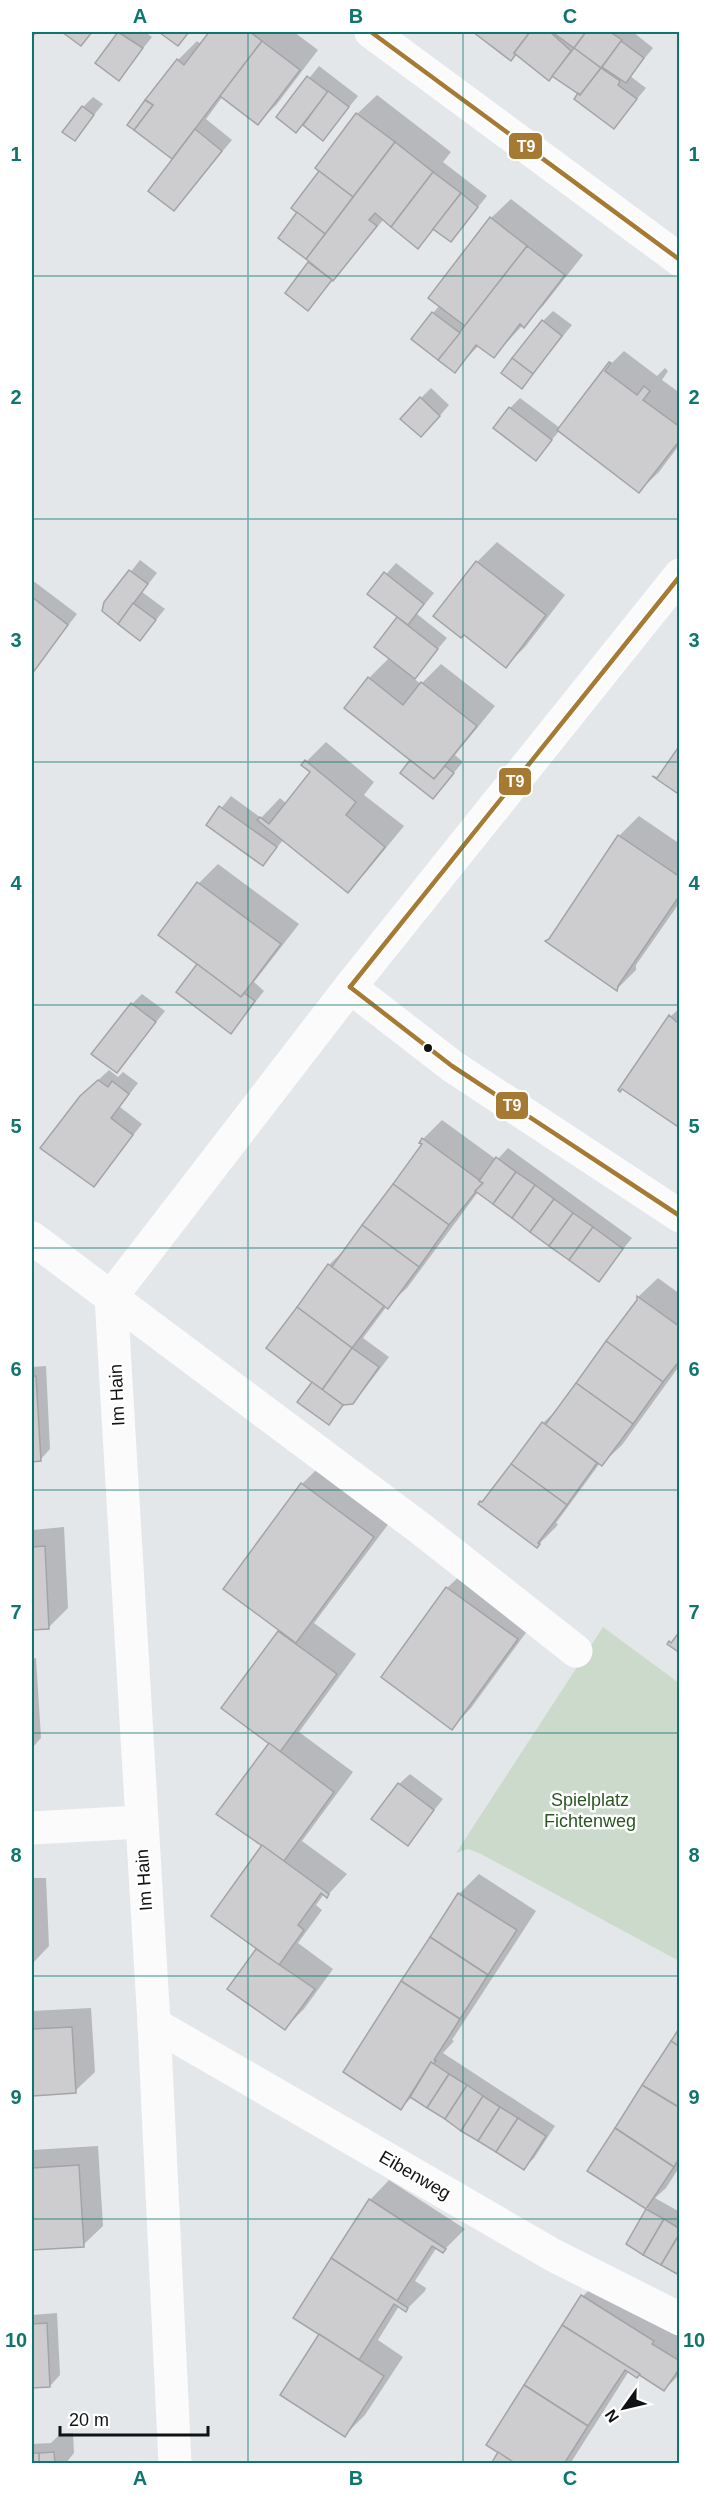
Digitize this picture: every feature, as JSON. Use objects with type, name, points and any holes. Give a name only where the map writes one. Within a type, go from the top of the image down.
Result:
[{"type":"street","points":[[371,32],[680,260]]},
{"type":"street","points":[[111,1297],[350,987],[680,575]]},
{"type":"street","points":[[350,987],[452,1066],[680,1216]]},
{"type":"street","points":[[32,1238],[420,1529],[576,1651]]},
{"type":"street","name":"Im Hain","points":[[111,1297],[140,1822],[154,2024],[175,2463]]},
{"type":"street","points":[[32,1828],[140,1822]]},
{"type":"street","name":"Eibenweg","points":[[154,2024],[553,2255],[680,2319]]},
{"type":"green space","name":"Spielplatz Fichtenweg","points":[[603,1627],[679,1683],[679,1961],[481,1854],[468,1849],[456,1853]]},
{"type":"building","points":[[62,32],[92,32],[81,46]]},
{"type":"building","points":[[118,32],[143,48],[119,81],[95,63]]},
{"type":"building","points":[[161,32],[189,32],[178,46]]},
{"type":"building","points":[[209,32],[250,32],[262,41],[172,159],[134,130],[153,105],[145,100],[177,59],[184,65]]},
{"type":"building","points":[[473,32],[530,32],[514,53],[516,54],[511,61]]},
{"type":"building","points":[[530,32],[550,32],[571,51],[549,81],[514,53]]},
{"type":"building","points":[[552,32],[586,32],[574,48]]},
{"type":"building","points":[[586,32],[610,32],[622,40],[601,68],[574,48]]},
{"type":"building","points":[[262,41],[300,70],[258,125],[220,96]]},
{"type":"building","points":[[621,41],[644,58],[626,83],[602,67]]},
{"type":"building","points":[[574,48],[601,68],[580,95],[552,76]]},
{"type":"building","points":[[601,68],[620,81],[618,85],[637,99],[614,129],[574,99],[578,93],[580,95]]},
{"type":"building","points":[[307,76],[328,92],[296,133],[276,117]]},
{"type":"building","points":[[328,91],[349,107],[323,141],[303,125]]},
{"type":"building","points":[[145,100],[153,105],[134,130],[127,125]]},
{"type":"building","points":[[82,106],[94,115],[75,141],[62,132]]},
{"type":"building","points":[[356,113],[395,142],[353,197],[315,168]]},
{"type":"building","points":[[195,129],[222,151],[174,211],[148,191]]},
{"type":"building","points":[[395,142],[433,172],[391,227],[375,213],[369,220],[377,226],[333,281],[306,259]]},
{"type":"building","points":[[319,171],[353,197],[325,234],[291,208]]},
{"type":"building","points":[[433,172],[461,193],[418,249],[391,227]]},
{"type":"building","points":[[461,193],[478,207],[451,242],[433,229]]},
{"type":"building","points":[[297,212],[325,234],[306,259],[278,238]]},
{"type":"building","points":[[490,217],[527,246],[465,326],[428,298]]},
{"type":"building","points":[[527,246],[565,275],[524,328],[520,324],[494,358],[476,345],[455,373],[438,360]]},
{"type":"building","points":[[308,262],[332,280],[308,311],[285,293]]},
{"type":"building","points":[[432,312],[460,333],[438,360],[411,339]]},
{"type":"building","points":[[542,320],[562,336],[533,374],[512,358]]},
{"type":"building","points":[[512,358],[533,374],[522,389],[501,373]]},
{"type":"building","points":[[609,362],[611,363],[605,371],[637,395],[644,386],[650,391],[643,400],[680,427],[680,440],[639,493],[557,430]]},
{"type":"building","points":[[420,397],[440,416],[421,437],[400,419]]},
{"type":"building","points":[[509,407],[552,440],[536,461],[493,428]]},
{"type":"building","points":[[476,561],[546,615],[506,668],[464,635],[461,638],[433,616]]},
{"type":"building","points":[[129,570],[148,584],[118,624],[102,611],[104,602]]},
{"type":"building","points":[[384,572],[424,604],[408,625],[367,594]]},
{"type":"building","points":[[32,597],[68,625],[32,674]]},
{"type":"building","points":[[133,603],[156,620],[140,641],[118,624]]},
{"type":"building","points":[[397,617],[438,649],[415,679],[374,647]]},
{"type":"building","points":[[368,677],[403,705],[421,682],[477,726],[434,779],[344,708]]},
{"type":"building","points":[[680,745],[680,795],[652,776],[657,778]]},
{"type":"building","points":[[305,760],[356,802],[346,815],[385,847],[348,893],[257,820],[260,817],[269,824],[310,772],[301,765]]},
{"type":"building","points":[[410,760],[434,779],[445,766],[454,773],[433,799],[400,773]]},
{"type":"building","points":[[219,806],[277,847],[263,866],[206,825]]},
{"type":"building","points":[[618,835],[680,877],[680,895],[618,986],[617,991],[545,941],[549,939]]},
{"type":"building","points":[[197,882],[281,944],[241,997],[158,935]]},
{"type":"building","points":[[197,964],[241,997],[244,993],[255,1001],[231,1034],[176,992]]},
{"type":"building","points":[[131,1003],[156,1022],[117,1073],[91,1054]]},
{"type":"building","points":[[669,1015],[680,1025],[680,1128],[622,1089],[620,1092],[618,1090]]},
{"type":"building","points":[[98,1080],[108,1087],[112,1081],[129,1094],[111,1118],[133,1135],[94,1187],[40,1148],[80,1096]]},
{"type":"building","points":[[422,1138],[483,1183],[449,1225],[393,1184],[422,1144],[419,1143]]},
{"type":"building","points":[[496,1157],[516,1172],[493,1204],[475,1191],[483,1183],[479,1181]]},
{"type":"building","points":[[516,1172],[535,1185],[512,1218],[493,1204]]},
{"type":"building","points":[[393,1184],[449,1225],[419,1267],[362,1225]]},
{"type":"building","points":[[535,1185],[554,1199],[530,1232],[512,1218]]},
{"type":"building","points":[[554,1199],[573,1213],[549,1246],[530,1232]]},
{"type":"building","points":[[573,1213],[593,1227],[569,1260],[549,1246]]},
{"type":"building","points":[[362,1225],[419,1267],[388,1309],[331,1268]]},
{"type":"building","points":[[593,1227],[623,1249],[599,1282],[569,1260]]},
{"type":"building","points":[[328,1264],[384,1306],[352,1348],[297,1307]]},
{"type":"building","points":[[637,1296],[680,1327],[680,1360],[663,1382],[606,1341],[637,1300]]},
{"type":"building","points":[[297,1307],[352,1348],[322,1390],[266,1348]]},
{"type":"building","points":[[606,1341],[663,1382],[633,1424],[576,1383]]},
{"type":"building","points":[[352,1348],[379,1367],[353,1404],[343,1405],[322,1390]]},
{"type":"building","points":[[32,1376],[36,1376],[41,1461],[32,1462]]},
{"type":"building","points":[[312,1382],[343,1405],[329,1425],[297,1402]]},
{"type":"building","points":[[576,1383],[633,1424],[602,1466],[545,1425]]},
{"type":"building","points":[[542,1422],[597,1463],[567,1505],[511,1464]]},
{"type":"building","points":[[511,1464],[567,1505],[538,1543],[540,1544],[537,1548],[478,1504],[482,1502]]},
{"type":"building","points":[[301,1483],[374,1537],[296,1643],[223,1589]]},
{"type":"building","points":[[45,1546],[49,1629],[32,1630],[32,1547]]},
{"type":"building","points":[[446,1587],[518,1639],[452,1730],[381,1677]]},
{"type":"building","points":[[278,1631],[337,1674],[280,1752],[221,1708]]},
{"type":"building","points":[[680,1631],[680,1653],[667,1644],[669,1641],[671,1643]]},
{"type":"building","points":[[269,1743],[334,1792],[284,1861],[216,1814]]},
{"type":"building","points":[[398,1783],[434,1810],[408,1846],[371,1819]]},
{"type":"building","points":[[262,1845],[329,1894],[327,1898],[321,1893],[298,1925],[304,1930],[279,1965],[211,1916]]},
{"type":"building","points":[[458,1893],[517,1930],[488,1975],[430,1937]]},
{"type":"building","points":[[430,1937],[488,1975],[460,2019],[401,1981]]},
{"type":"building","points":[[256,1949],[315,1989],[285,2030],[227,1989]]},
{"type":"building","points":[[401,1981],[460,2019],[434,2060],[436,2061],[433,2064],[431,2062],[401,2110],[343,2072]]},
{"type":"building","points":[[72,2027],[76,2093],[33,2096],[32,2029]]},
{"type":"building","points":[[680,2027],[680,2047],[671,2041]]},
{"type":"building","points":[[671,2041],[680,2047],[680,2108],[642,2085]]},
{"type":"building","points":[[431,2062],[449,2074],[427,2108],[410,2097]]},
{"type":"building","points":[[449,2074],[467,2085],[445,2119],[427,2108]]},
{"type":"building","points":[[467,2085],[483,2096],[461,2131],[445,2119]]},
{"type":"building","points":[[642,2085],[680,2108],[680,2157],[674,2167],[615,2128]]},
{"type":"building","points":[[483,2096],[500,2107],[478,2141],[461,2131]]},
{"type":"building","points":[[500,2107],[518,2118],[496,2152],[478,2141]]},
{"type":"building","points":[[518,2118],[546,2136],[524,2170],[496,2152]]},
{"type":"building","points":[[615,2128],[674,2167],[646,2209],[587,2171]]},
{"type":"building","points":[[79,2165],[84,2247],[32,2250],[32,2168]]},
{"type":"building","points":[[369,2199],[446,2249],[443,2253],[432,2246],[397,2301],[331,2258]]},
{"type":"building","points":[[646,2209],[664,2219],[643,2255],[626,2244]]},
{"type":"building","points":[[664,2219],[680,2229],[680,2233],[661,2265],[643,2255]]},
{"type":"building","points":[[680,2233],[680,2274],[679,2275],[661,2265]]},
{"type":"building","points":[[331,2258],[408,2308],[406,2312],[394,2304],[359,2360],[293,2318]]},
{"type":"building","points":[[581,2295],[654,2341],[652,2344],[680,2361],[680,2368],[664,2391],[562,2325]]},
{"type":"building","points":[[47,2323],[50,2387],[32,2388],[32,2324]]},
{"type":"building","points":[[562,2325],[640,2374],[637,2378],[625,2370],[588,2426],[524,2385]]},
{"type":"building","points":[[319,2334],[384,2376],[345,2437],[280,2395]]},
{"type":"building","points":[[524,2385],[588,2426],[564,2464],[516,2464],[486,2445]]},
{"type":"building","points":[[54,2452],[55,2464],[39,2464],[39,2453]]},
{"type":"building","points":[[498,2452],[516,2464],[491,2464]]},
{"type":"building","points":[[32,2453],[39,2453],[39,2464],[32,2464]]},
{"type":"transit line","name":"T9","points":[[371,32],[680,260]]},
{"type":"transit line","name":"T9","points":[[350,987],[680,576]]},
{"type":"transit line","name":"T9","points":[[350,987],[452,1066],[680,1216]]}]
